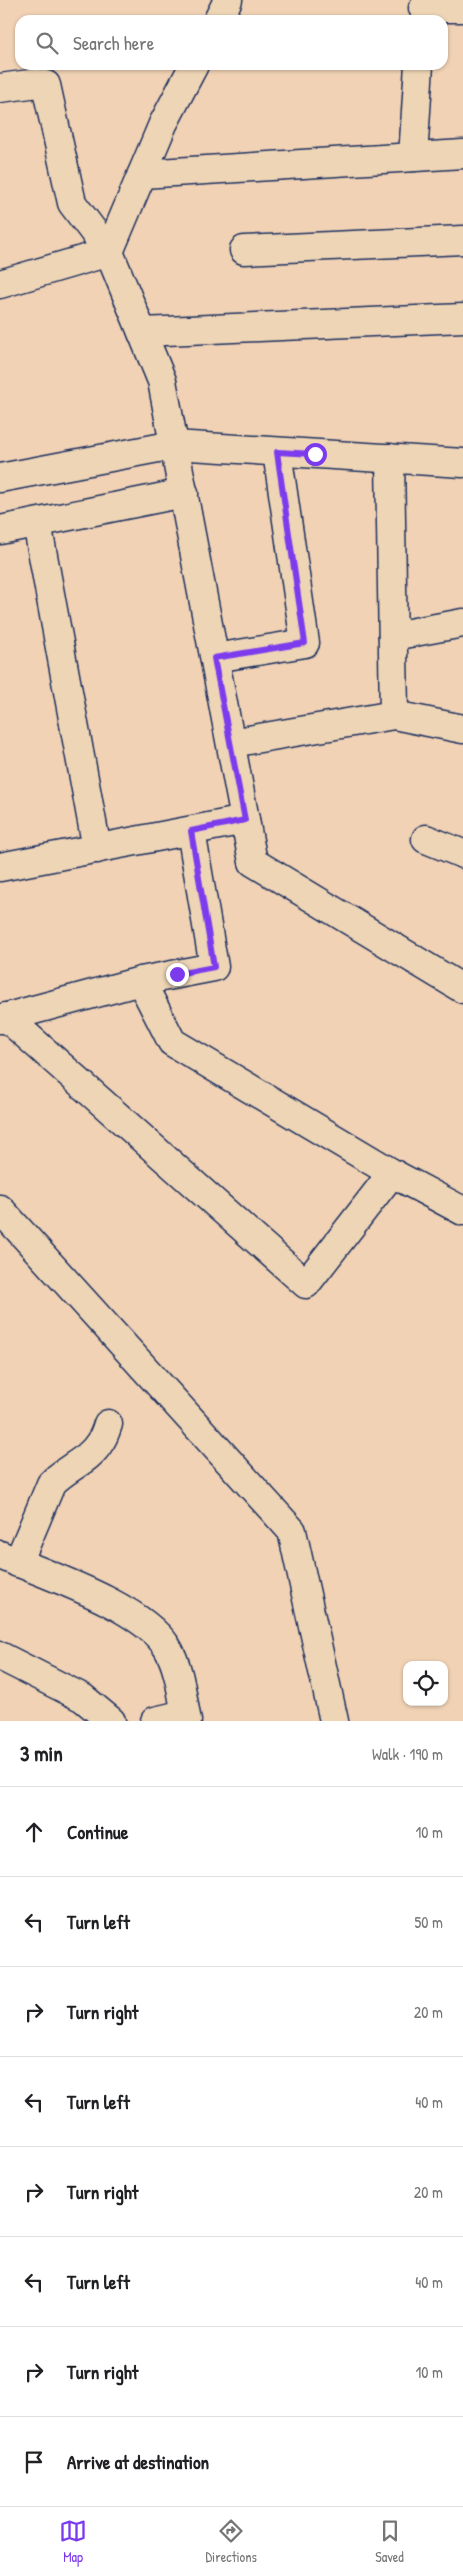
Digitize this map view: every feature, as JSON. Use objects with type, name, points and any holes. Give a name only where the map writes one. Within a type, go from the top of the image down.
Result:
[{"type":"street","points":[[220,15],[228,0]]},
{"type":"street","points":[[422,9],[463,8]]},
{"type":"street","points":[[109,252],[163,124],[191,70]]},
{"type":"street","points":[[413,157],[419,70]]},
{"type":"street","points":[[0,88],[38,83],[46,85],[72,203],[109,252],[162,381],[253,862],[463,989]]},
{"type":"street","points":[[142,174],[463,154]]},
{"type":"street","points":[[244,250],[463,240]]},
{"type":"street","points":[[0,284],[109,252]]},
{"type":"street","points":[[142,332],[463,318]]},
{"type":"street","points":[[0,478],[174,445],[463,463]]},
{"type":"street","points":[[214,658],[305,643],[277,452]]},
{"type":"street","points":[[390,458],[394,715]]},
{"type":"street","points":[[0,530],[184,493]]},
{"type":"street","points":[[37,523],[97,849]]},
{"type":"street","points":[[393,636],[463,623]]},
{"type":"street","points":[[231,744],[394,715],[463,729]]},
{"type":"street","points":[[0,867],[245,820]]},
{"type":"street","points":[[3,1018],[141,981],[214,967],[191,831]]},
{"type":"street","points":[[426,839],[463,854]]},
{"type":"street","points":[[141,981],[172,1042],[392,1173],[463,1211]]},
{"type":"street","points":[[3,1018],[306,1284],[392,1173]]},
{"type":"street","points":[[0,1209],[292,1531],[334,1721]]},
{"type":"street","points":[[108,1424],[100,1443],[90,1453],[59,1475],[51,1484],[9,1559],[126,1611],[149,1628],[167,1646],[186,1717],[155,1721]]},
{"type":"street","points":[[0,1656],[83,1698],[111,1721]]},
{"type":"route","points":[[177,974],[214,967],[191,831],[245,820],[214,658],[305,643],[277,452],[315,454]]}]
